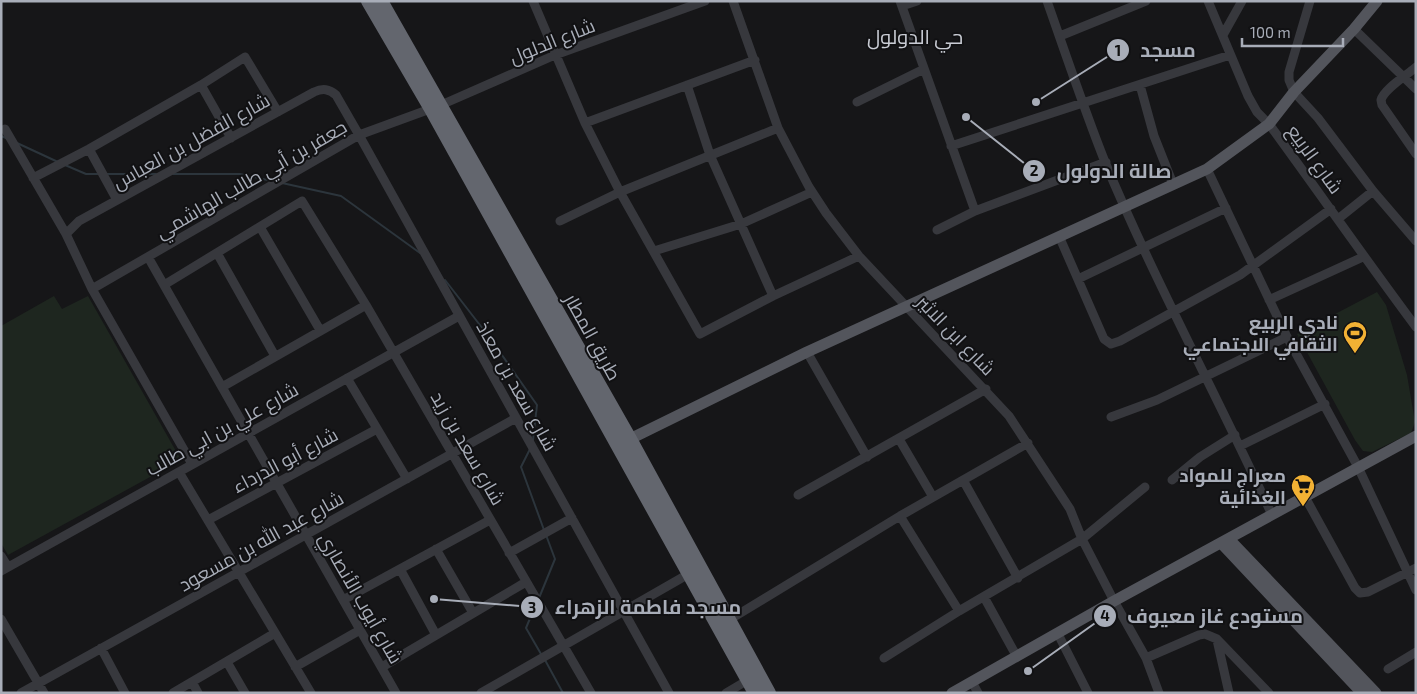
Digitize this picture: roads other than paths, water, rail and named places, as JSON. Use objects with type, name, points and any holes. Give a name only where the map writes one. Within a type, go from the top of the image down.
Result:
[{"type":"highway","name":"طريق المطار","points":[[368,1],[436,107],[630,438],[755,693]]},
{"type":"highway","name":"طريق المطار","points":[[381,1],[436,107],[695,571],[729,620],[769,693]]},
{"type":"main road","points":[[630,438],[807,352],[1207,169],[1269,124],[1294,92],[1354,29],[1377,1]]},
{"type":"main road","points":[[952,693],[1114,601],[1416,436]]},
{"type":"main road","points":[[1225,541],[1362,693]]},
{"type":"main road","points":[[1225,541],[1376,693]]},
{"type":"street","points":[[533,1],[585,123],[620,192],[700,334],[773,296],[859,256]]},
{"type":"street","name":"شارع الدلول","points":[[436,107],[555,55],[705,1]]},
{"type":"street","name":"شارع ابن الاثير","points":[[734,1],[778,128],[812,192],[859,256],[986,389],[1009,416],[1028,443],[1070,509],[1082,539],[1146,658],[1159,693]]},
{"type":"street","points":[[917,1],[901,4],[975,211]]},
{"type":"street","points":[[1047,1],[1083,104],[1106,162],[1174,313],[1235,434],[1272,515]]},
{"type":"street","points":[[1060,36],[1146,1]]},
{"type":"street","name":"شارع الربيع","points":[[1208,1],[1248,96],[1257,112],[1269,124],[1331,209],[1363,257],[1416,327]]},
{"type":"street","points":[[1223,36],[1242,1]]},
{"type":"street","points":[[1310,1],[1289,72],[1289,80],[1294,92],[1318,118],[1373,191],[1415,238]]},
{"type":"street","points":[[1354,29],[1416,89]]},
{"type":"street","points":[[951,146],[1230,55]]},
{"type":"street","points":[[33,178],[89,149],[246,57],[278,112]]},
{"type":"street","points":[[585,123],[754,60]]},
{"type":"street","points":[[1416,67],[1385,91],[1381,100],[1382,105],[1416,154]]},
{"type":"street","points":[[857,102],[924,69]]},
{"type":"street","points":[[200,85],[231,138]]},
{"type":"street","points":[[687,85],[710,155],[773,296]]},
{"type":"street","points":[[1140,85],[1154,136],[1173,184]]},
{"type":"street","name":"شارع الفضل بن العباس","points":[[66,234],[79,222],[117,200],[320,89],[331,91],[336,95]]},
{"type":"street","name":"شارع سعد بن معاذ","points":[[336,95],[669,693]]},
{"type":"street","name":"جعفر بن أبي طالب الهاشمي","points":[[92,289],[359,135],[436,107]]},
{"type":"street","points":[[560,221],[620,192],[778,128]]},
{"type":"street","points":[[5,129],[66,234],[92,289],[192,464]]},
{"type":"street","points":[[89,149],[117,200]]},
{"type":"street","points":[[937,230],[975,211],[1106,162]]},
{"type":"street","points":[[1207,169],[1287,337],[1412,570],[1416,590]]},
{"type":"street","points":[[1338,219],[1373,191]]},
{"type":"street","points":[[654,251],[741,224],[812,192]]},
{"type":"street","name":"شارع سعد بن زيد","points":[[260,227],[302,201],[366,305],[591,693]]},
{"type":"street","points":[[1078,280],[1226,208]]},
{"type":"street","points":[[1059,236],[1104,339],[1111,344],[1120,342],[1221,286],[1253,266],[1331,209]]},
{"type":"street","points":[[164,285],[260,227],[320,330]]},
{"type":"street","points":[[216,253],[275,356]]},
{"type":"street","name":"شارع أيوب الأنصاري","points":[[148,257],[396,693]]},
{"type":"street","points":[[1269,300],[1363,257]]},
{"type":"street","points":[[222,387],[366,305]]},
{"type":"street","name":"شارع علي بن ابي طالب","points":[[5,569],[459,316]]},
{"type":"street","points":[[1111,417],[1157,400],[1206,378],[1287,337]]},
{"type":"street","points":[[807,352],[867,457]]},
{"type":"street","points":[[347,378],[407,479]]},
{"type":"street","points":[[798,495],[986,389]]},
{"type":"street","points":[[1240,446],[1324,404]]},
{"type":"street","name":"شارع عبد الله بن مسعود","points":[[21,693],[516,418]]},
{"type":"street","name":"شارع أبو الدرداء","points":[[208,520],[377,429]]},
{"type":"street","points":[[1172,480],[1200,457],[1235,434]]},
{"type":"street","points":[[899,439],[933,497]]},
{"type":"street","points":[[729,620],[900,516],[1028,443]]},
{"type":"street","points":[[180,472],[311,693]]},
{"type":"street","points":[[963,480],[1018,578]]},
{"type":"street","points":[[884,658],[959,611],[1082,539],[1145,487]]},
{"type":"street","points":[[1305,497],[1355,588],[1360,592],[1368,592],[1412,570]]},
{"type":"street","points":[[900,516],[959,611]]},
{"type":"street","points":[[509,553],[572,518]]},
{"type":"street","points":[[343,600],[490,520]]},
{"type":"street","points":[[436,549],[473,613]]},
{"type":"street","points":[[1,556],[5,569]]},
{"type":"street","points":[[400,569],[436,635]]},
{"type":"street","points":[[481,693],[695,571]]},
{"type":"street","points":[[382,667],[526,582]]},
{"type":"street","points":[[984,597],[1017,657]]},
{"type":"street","points":[[1,619],[44,693]]},
{"type":"street","points":[[295,667],[360,630]]},
{"type":"street","points":[[173,693],[275,633]]},
{"type":"street","points":[[1058,634],[1088,693]]},
{"type":"street","points":[[1146,658],[1205,634],[1217,639],[1269,693]]},
{"type":"street","points":[[1217,639],[1229,693]]},
{"type":"street","points":[[101,648],[125,693]]},
{"type":"street","points":[[1388,669],[1416,652]]},
{"type":"street","points":[[227,662],[245,693]]},
{"type":"street","points":[[726,693],[748,680]]},
{"type":"street","points":[[192,682],[198,693]]},
{"type":"street","points":[[972,682],[978,693]]},
{"type":"waterway","points":[[1,136],[6,138]]},
{"type":"waterway","points":[[17,143],[58,162]]},
{"type":"waterway","points":[[65,165],[86,174],[98,174]]},
{"type":"waterway","points":[[106,174],[156,174]]},
{"type":"waterway","points":[[173,174],[240,174],[272,181]]},
{"type":"waterway","points":[[282,183],[341,196],[420,253]]},
{"type":"waterway","points":[[445,280],[490,338],[537,405],[533,440]]},
{"type":"waterway","points":[[530,449],[521,467],[544,530]]},
{"type":"waterway","points":[[539,598],[555,559],[546,535]]},
{"type":"waterway","points":[[536,604],[526,628],[541,654]]},
{"type":"waterway","points":[[545,660],[563,693]]},
{"type":"place","name":"مسجد","points":[[1036,102]]},
{"type":"place","name":"صالة الدولول","points":[[966,117]]},
{"type":"place","name":"نادي الربيع الثقافي الاجتماعي","points":[[1355,354]]},
{"type":"place","name":"معراج للمواد الغذائية","points":[[1303,507]]},
{"type":"place","name":"مسجد فاطمة الزهراء","points":[[434,599]]},
{"type":"place","name":"مستودع غاز معيوف","points":[[1028,671]]},
{"type":"district","name":"حي الدولول","points":[[915,37]]}]
